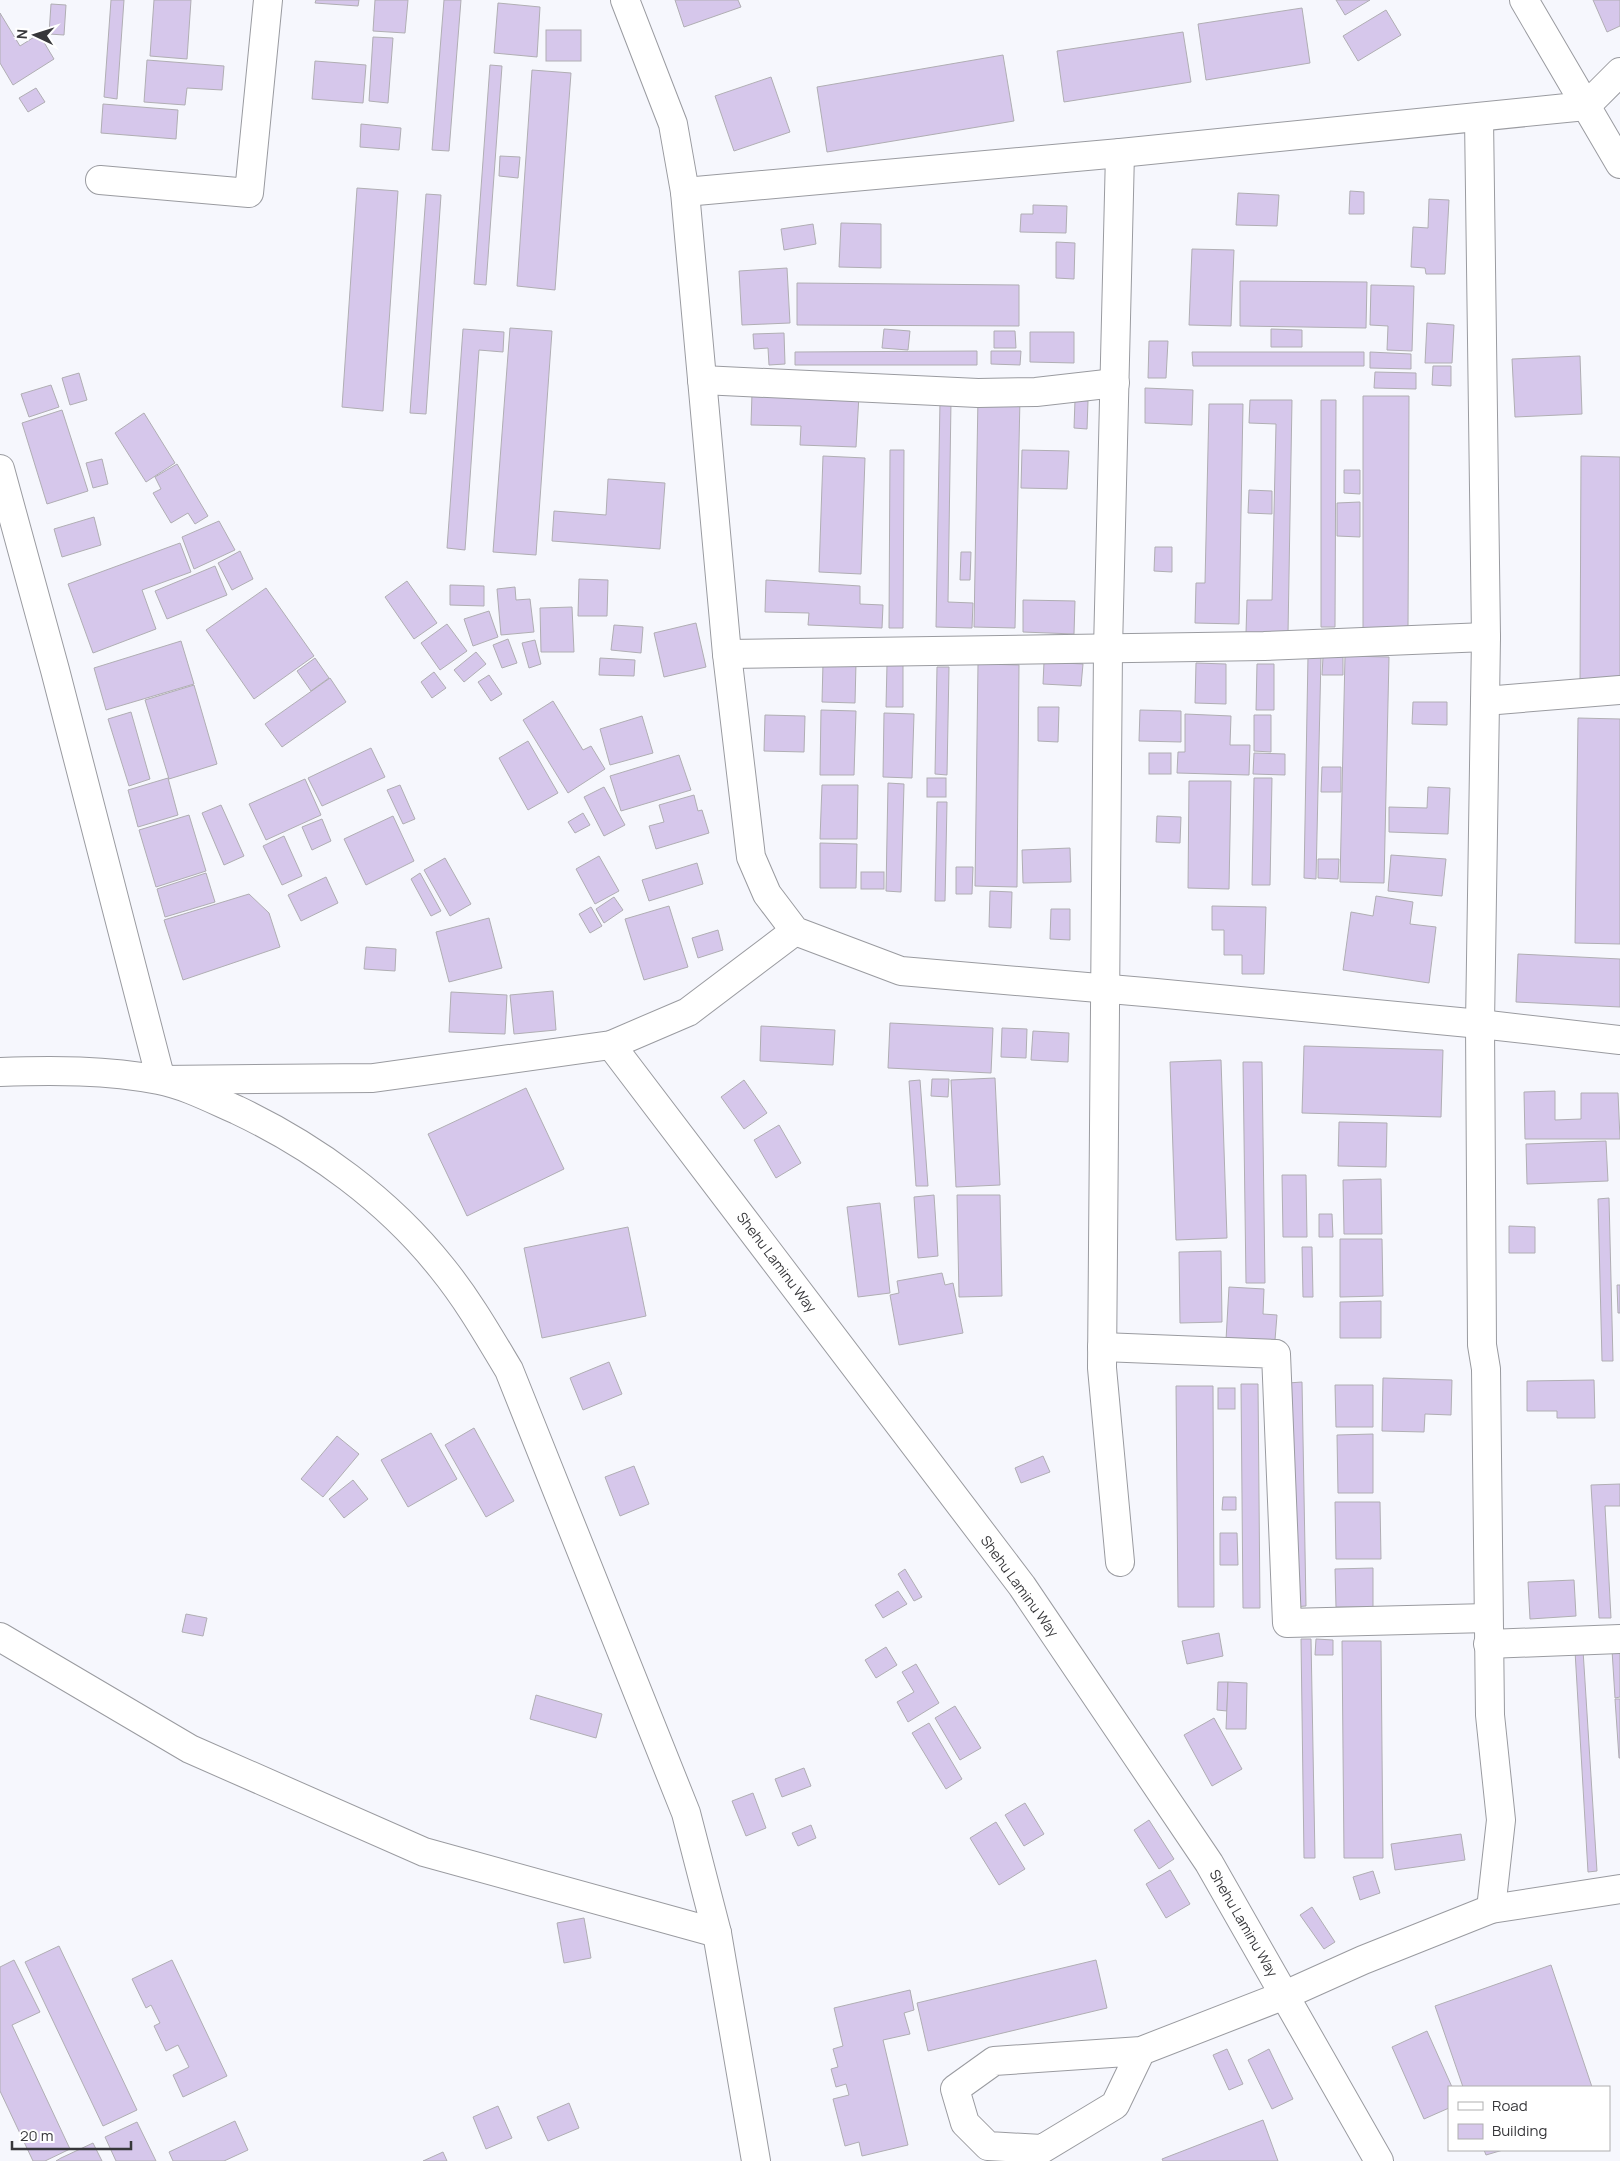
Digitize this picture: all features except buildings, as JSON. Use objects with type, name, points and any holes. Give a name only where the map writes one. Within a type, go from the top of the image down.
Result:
[{"type":"street","points":[[100,180],[249,193],[268,0]]},
{"type":"street","points":[[625,0],[673,124],[685,192],[727,654],[751,856],[767,894],[795,931],[901,971],[1480,1024],[1620,1040]]},
{"type":"street","points":[[1524,0],[1620,164]]},
{"type":"street","points":[[685,192],[1120,153],[1586,106],[1620,72]]},
{"type":"street","points":[[1478,118],[1486,637],[1480,1024],[1482,1345],[1486,1369],[1490,1715],[1501,1820],[1491,1909]]},
{"type":"street","points":[[1120,153],[1116,383],[1108,649],[1103,988],[1102,1347],[1102,1368],[1120,1562]]},
{"type":"street","points":[[702,380],[978,393],[1036,392],[1116,383]]},
{"type":"street","points":[[0,469],[55,670],[160,1080]]},
{"type":"street","points":[[727,654],[1264,646],[1486,637]]},
{"type":"street","points":[[1485,701],[1620,690]]},
{"type":"street","points":[[0,1072],[50,1070],[105,1073],[160,1080],[373,1078],[611,1044],[688,1012],[795,931]]},
{"type":"street","name":"Shehu Laminu Way","points":[[611,1044],[1022,1586],[1209,1862],[1379,2161]]},
{"type":"street","points":[[160,1080],[212,1099],[263,1122],[311,1150],[356,1183],[401,1223],[442,1268],[478,1317],[509,1370],[686,1813],[717,1934],[756,2161]]},
{"type":"street","points":[[1102,1347],[1276,1354],[1287,1623],[1488,1631],[1620,1639]]},
{"type":"street","points":[[0,1638],[190,1749],[424,1852],[717,1934]]},
{"type":"street","points":[[1141,2051],[1115,2106],[1042,2150],[988,2146],[965,2123],[956,2089],[994,2062],[1141,2051],[1285,1995],[1363,1960],[1491,1909],[1620,1889]]}]
